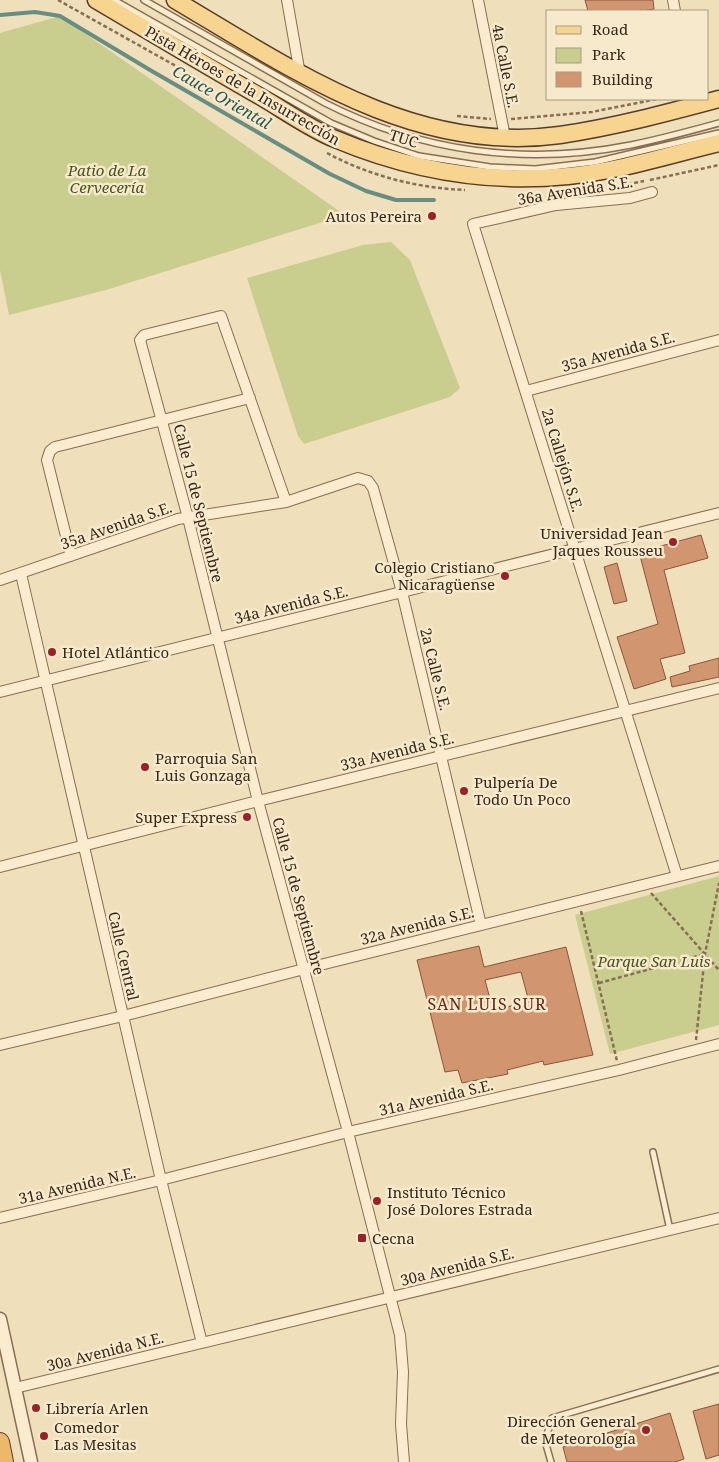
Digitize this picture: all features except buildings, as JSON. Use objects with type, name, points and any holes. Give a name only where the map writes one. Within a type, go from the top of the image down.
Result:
[{"type":"main road","name":"Pista Héroes de la Insurrección","points":[[96,0],[333,139],[389,158],[437,171],[483,178],[569,176],[615,168],[719,143]]},
{"type":"main road","points":[[175,0],[300,74],[344,96],[383,112],[444,129],[505,137],[559,135],[617,124],[696,102],[719,99]]},
{"type":"street","points":[[287,0],[300,74]]},
{"type":"street","name":"4a Calle S.E.","points":[[478,0],[505,137]]},
{"type":"street","name":"36a Avenida S.E.","points":[[473,224],[556,205],[630,198],[652,192]]},
{"type":"street","name":"2a Callejón S.E.","points":[[473,224],[677,876]]},
{"type":"street","name":"Calle 15 de Septiembre","points":[[250,398],[220,316],[144,335],[140,340],[188,518],[258,801],[348,1132],[400,1335],[403,1372],[401,1424],[404,1462]]},
{"type":"street","name":"35a Avenida S.E.","points":[[526,391],[719,340]]},
{"type":"street","points":[[71,556],[47,460],[50,451],[55,448],[250,398],[286,502]]},
{"type":"street","name":"35a Avenida S.E.","points":[[0,580],[178,519],[286,502],[358,478],[368,480]]},
{"type":"street","name":"2a Calle S.E.","points":[[368,480],[373,488],[402,592],[482,925]]},
{"type":"street","name":"34a Avenida S.E.","points":[[0,692],[719,513]]},
{"type":"street","name":"Calle Central","points":[[21,574],[82,846],[161,1180],[202,1343]]},
{"type":"street","name":"33a Avenida S.E.","points":[[0,867],[258,801],[719,688]]},
{"type":"street","name":"32a Avenida S.E.","points":[[0,1045],[123,1016],[719,866]]},
{"type":"street","name":"31a Avenida S.E.","points":[[161,1180],[348,1132],[618,1070],[719,1044]]},
{"type":"street","name":"31a Avenida N.E.","points":[[0,1218],[161,1180]]},
{"type":"street","name":"30a Avenida S.E.","points":[[202,1343],[719,1218]]},
{"type":"street","points":[[0,1319],[31,1462]]},
{"type":"street","name":"30a Avenida N.E.","points":[[15,1388],[202,1343]]},
{"type":"lane","name":"TUC","points":[[114,0],[331,123],[374,141],[419,156],[490,167],[550,168],[595,162],[719,133]]},
{"type":"lane","name":"TUC","points":[[144,0],[354,118],[405,136],[441,146],[517,154],[590,151],[631,145],[719,123]]},
{"type":"lane","points":[[652,1152],[670,1230]]},
{"type":"lane","points":[[551,1462],[545,1441],[552,1418],[719,1369]]},
{"type":"path","points":[[454,116],[501,119],[592,112],[652,100]]},
{"type":"path","points":[[695,1051],[705,954],[719,883]]},
{"type":"path","points":[[643,885],[719,970]]},
{"type":"path","points":[[579,901],[618,1070]]},
{"type":"path","points":[[599,983],[705,954]]},
{"type":"green space","name":"Patio de La Cervecería","points":[[60,16],[345,215],[106,290],[9,315],[0,270],[0,33]]},
{"type":"green space","points":[[391,242],[410,260],[460,388],[450,397],[304,444],[298,436],[247,278],[363,245]]},
{"type":"green space","name":"Parque San Luis","points":[[719,876],[719,1025],[610,1054],[575,915]]},
{"type":"waterway","name":"Cauce Oriental","points":[[0,15],[35,12],[60,16],[330,174],[366,191],[396,200],[434,200]]},
{"type":"place","name":"Autos Pereira","points":[[432,216]]},
{"type":"place","name":"Universidad Jean Jaques Rousseu","points":[[673,542]]},
{"type":"place","name":"Colegio Cristiano Nicaragüense","points":[[505,576]]},
{"type":"place","name":"Hotel Atlántico","points":[[52,652]]},
{"type":"place","name":"Parroquia San Luis Gonzaga","points":[[145,767]]},
{"type":"place","name":"Pulpería De Todo Un Poco","points":[[464,791]]},
{"type":"place","name":"Super Express","points":[[247,817]]},
{"type":"place","name":"Instituto Técnico José Dolores Estrada","points":[[377,1201]]},
{"type":"place","name":"Cecna","points":[[362,1238]]},
{"type":"place","name":"Librería Arlen","points":[[36,1408]]},
{"type":"place","name":"Dirección General de Meteorología","points":[[646,1430]]},
{"type":"place","name":"Comedor Las Mesitas","points":[[44,1436]]},
{"type":"district","name":"SAN LUIS SUR","points":[[487,1004]]}]
